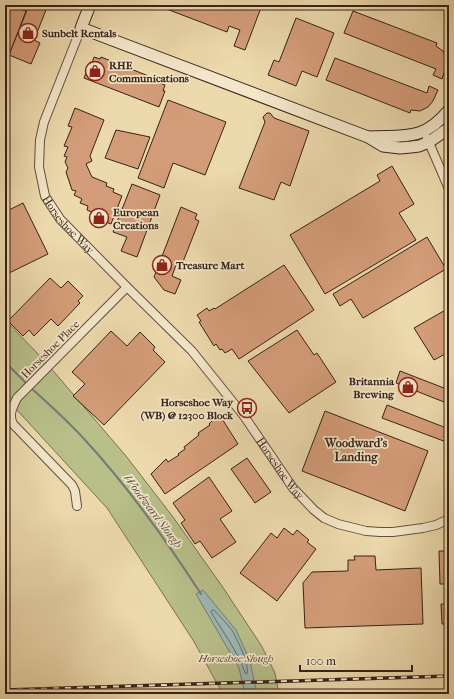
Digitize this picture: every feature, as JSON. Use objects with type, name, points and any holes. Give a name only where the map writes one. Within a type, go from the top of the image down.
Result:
[{"type":"street","points":[[90,5],[81,28],[368,138],[383,146],[411,147],[429,142],[449,128]]},
{"type":"street","name":"Horseshoe Way","points":[[81,28],[44,122],[40,140],[39,155],[45,196],[60,219],[192,351],[244,416],[293,488],[314,510],[324,518],[338,524],[366,531],[380,532],[423,528],[436,525],[449,519]]},
{"type":"street","points":[[368,138],[407,137],[416,135],[436,123],[449,110]]},
{"type":"street","points":[[424,131],[449,189]]},
{"type":"street","name":"Horseshoe Place","points":[[77,506],[75,491],[72,485],[12,421],[12,407],[17,398],[127,287]]},
{"type":"green space","name":"Horseshoe Slough","points":[[5,320],[43,359],[126,456],[173,517],[222,586],[261,645],[275,673],[279,694],[257,694],[256,692],[245,694],[223,694],[193,640],[107,508],[5,397]]},
{"type":"water","points":[[203,590],[236,630],[250,661],[257,694],[245,694],[239,668],[196,594]]},
{"type":"building","points":[[5,5],[10,5],[26,11],[5,66]]},
{"type":"building","points":[[29,5],[48,5],[34,40],[40,43],[31,64],[9,55]]},
{"type":"building","points":[[156,5],[262,5],[245,50],[234,46],[240,30],[229,26],[227,32]]},
{"type":"building","points":[[434,5],[449,5],[449,11]]},
{"type":"building","points":[[353,11],[437,43],[436,46],[443,51],[447,59],[442,79],[433,75],[436,69],[344,33]]},
{"type":"building","points":[[296,18],[334,33],[317,77],[302,71],[296,86],[268,75],[274,60],[279,62]]},
{"type":"building","points":[[94,57],[100,59],[101,57],[161,81],[160,83],[165,85],[163,91],[165,91],[159,107],[84,78],[90,62],[92,63]]},
{"type":"building","points":[[335,58],[427,93],[429,86],[438,90],[433,101],[428,107],[420,111],[411,110],[410,113],[326,80]]},
{"type":"building","points":[[168,100],[226,122],[205,175],[173,163],[164,188],[138,178]]},
{"type":"building","points":[[75,108],[104,120],[90,156],[92,161],[86,164],[92,177],[107,183],[106,186],[114,189],[113,192],[122,196],[111,224],[93,217],[94,213],[87,210],[88,206],[80,203],[82,199],[74,195],[76,191],[72,190],[66,172],[68,168],[65,162],[67,157],[64,156],[68,147],[64,146],[72,127],[68,126]]},
{"type":"building","points":[[267,113],[270,113],[274,118],[309,131],[290,186],[281,182],[274,200],[239,188],[265,122],[263,117]]},
{"type":"building","points":[[116,130],[150,137],[138,169],[105,158]]},
{"type":"building","points":[[392,166],[414,204],[399,213],[416,240],[325,294],[290,235],[380,181],[377,175]]},
{"type":"building","points":[[132,184],[160,195],[137,257],[121,251],[127,237],[113,232]]},
{"type":"building","points":[[23,203],[48,254],[5,275],[5,212]]},
{"type":"building","points":[[181,207],[197,214],[195,219],[199,221],[181,267],[176,265],[172,276],[181,280],[175,294],[164,290],[154,277]]},
{"type":"building","points":[[427,237],[446,269],[363,318],[351,299],[340,306],[333,294]]},
{"type":"building","points":[[284,265],[314,310],[239,359],[232,349],[225,353],[222,349],[220,350],[216,344],[214,346],[199,322],[201,321],[197,315],[207,308],[209,311],[214,308],[215,309]]},
{"type":"building","points":[[50,278],[61,288],[68,281],[83,296],[78,301],[80,303],[58,326],[51,319],[34,336],[29,330],[23,336],[8,321]]},
{"type":"building","points":[[449,308],[449,352],[434,360],[414,328]]},
{"type":"building","points":[[297,330],[314,355],[317,353],[336,382],[289,413],[248,361]]},
{"type":"building","points":[[111,331],[127,346],[140,332],[155,347],[153,350],[165,362],[104,425],[73,396],[85,384],[72,372]]},
{"type":"building","points":[[400,371],[449,390],[449,404],[396,383]]},
{"type":"building","points":[[387,405],[449,429],[449,443],[382,418]]},
{"type":"building","points":[[325,411],[428,451],[405,511],[302,471]]},
{"type":"building","points":[[219,414],[238,444],[165,494],[151,474],[166,459],[168,462],[179,455],[178,454],[185,449],[184,447],[199,435],[198,433],[210,425],[209,424]]},
{"type":"building","points":[[247,458],[271,492],[255,503],[231,469]]},
{"type":"building","points":[[209,477],[232,511],[220,519],[236,542],[212,558],[200,541],[195,544],[181,523],[185,520],[173,503]]},
{"type":"building","points":[[284,528],[293,535],[297,530],[309,540],[307,542],[316,549],[277,601],[240,573],[271,533],[277,538]]},
{"type":"building","points":[[439,551],[449,551],[449,584],[440,584]]},
{"type":"building","points":[[354,556],[375,556],[376,570],[421,568],[423,624],[305,628],[303,583],[312,572],[348,571],[348,560],[355,560]]},
{"type":"building","points":[[441,604],[449,604],[449,624],[442,624]]},
{"type":"waterway","name":"Woodward Slough","points":[[5,362],[28,385]]},
{"type":"waterway","name":"Woodward Slough","points":[[31,388],[73,427],[117,477],[161,534],[201,594]]},
{"type":"railway","points":[[5,690],[449,676]]},
{"type":"place","name":"Sunbelt Rentals","points":[[28,33]]},
{"type":"place","name":"RHE Communications","points":[[95,71]]},
{"type":"place","name":"European Creations","points":[[99,218]]},
{"type":"place","name":"Treasure Mart","points":[[162,265]]},
{"type":"place","name":"Britannia Brewing","points":[[408,387]]},
{"type":"place","name":"Horseshoe Way (WB) @ 12300 Block","points":[[247,408]]},
{"type":"district","name":"Woodward's Landing","points":[[356,450]]}]
